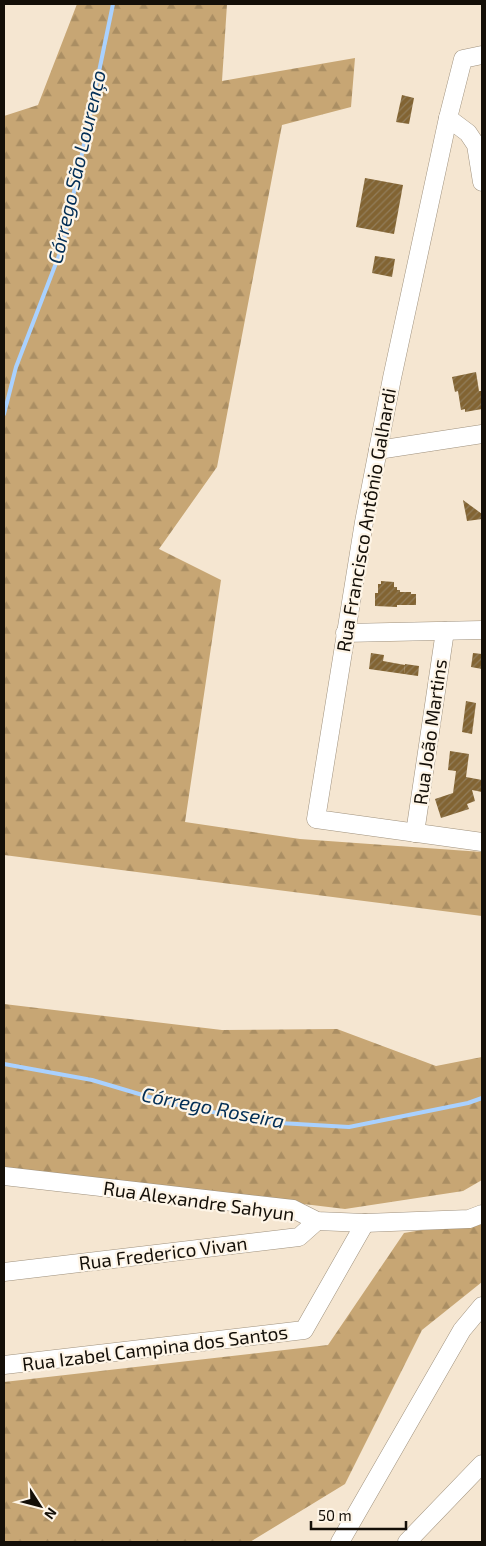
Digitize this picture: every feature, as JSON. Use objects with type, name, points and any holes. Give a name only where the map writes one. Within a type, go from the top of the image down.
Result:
[{"type":"street","name":"Rua Francisco Antônio Galhardi","points":[[482,55],[463,59],[448,118],[392,378],[364,522],[316,819],[482,842]]},
{"type":"street","points":[[448,118],[468,133],[476,146],[482,182]]},
{"type":"street","points":[[378,450],[482,434]]},
{"type":"street","points":[[345,633],[482,630]]},
{"type":"street","name":"Rua João Martins","points":[[415,833],[445,631]]},
{"type":"street","name":"Rua Alexandre Sahyun","points":[[4,1176],[293,1209],[317,1221],[365,1223],[469,1219],[482,1214]]},
{"type":"street","name":"Rua Frederico Vivan","points":[[4,1272],[299,1237],[317,1221]]},
{"type":"street","name":"Rua Izabel Campina dos Santos","points":[[4,1365],[304,1330],[365,1223]]},
{"type":"street","points":[[349,1538],[462,1330],[482,1306]]},
{"type":"street","points":[[407,1542],[482,1464]]},
{"type":"green space","points":[[77,4],[227,4],[222,81],[355,58],[351,107],[282,125],[217,467],[159,549],[221,580],[185,822],[300,839],[482,852],[482,916],[4,855],[4,116],[38,105]]},
{"type":"green space","points":[[4,1004],[222,1030],[337,1029],[436,1066],[482,1057],[482,1180],[463,1191],[345,1209],[4,1168]]},
{"type":"green space","points":[[482,1220],[482,1282],[422,1330],[345,1484],[250,1542],[4,1542],[4,1382],[328,1345],[404,1233]]},
{"type":"building","points":[[402,95],[414,98],[409,124],[396,122]]},
{"type":"building","points":[[365,178],[403,185],[394,234],[356,227]]},
{"type":"building","points":[[375,256],[395,259],[392,277],[372,273]]},
{"type":"building","points":[[476,372],[479,391],[482,391],[482,409],[465,412],[465,409],[461,410],[458,391],[455,392],[452,377]]},
{"type":"building","points":[[463,500],[482,514],[482,519],[467,521]]},
{"type":"building","points":[[381,581],[394,582],[394,587],[397,587],[397,590],[400,590],[400,592],[416,594],[416,605],[397,605],[397,607],[375,606],[375,593],[378,593],[378,584],[381,584]]},
{"type":"building","points":[[371,653],[384,655],[383,661],[405,665],[404,674],[369,669]]},
{"type":"building","points":[[473,653],[482,654],[482,669],[471,667]]},
{"type":"building","points":[[405,664],[419,666],[418,676],[404,674]]},
{"type":"building","points":[[466,701],[476,703],[472,734],[462,732]]},
{"type":"building","points":[[450,751],[469,754],[466,777],[482,780],[482,792],[472,790],[475,801],[467,804],[469,809],[441,818],[435,799],[453,793],[456,771],[448,770]]},
{"type":"waterway","name":"Córrego São Lourenço","points":[[4,414],[16,367],[63,245],[113,4]]},
{"type":"waterway","name":"Córrego Roseira","points":[[4,1064],[92,1080],[173,1104],[262,1122],[349,1127],[468,1103],[482,1098]]}]
